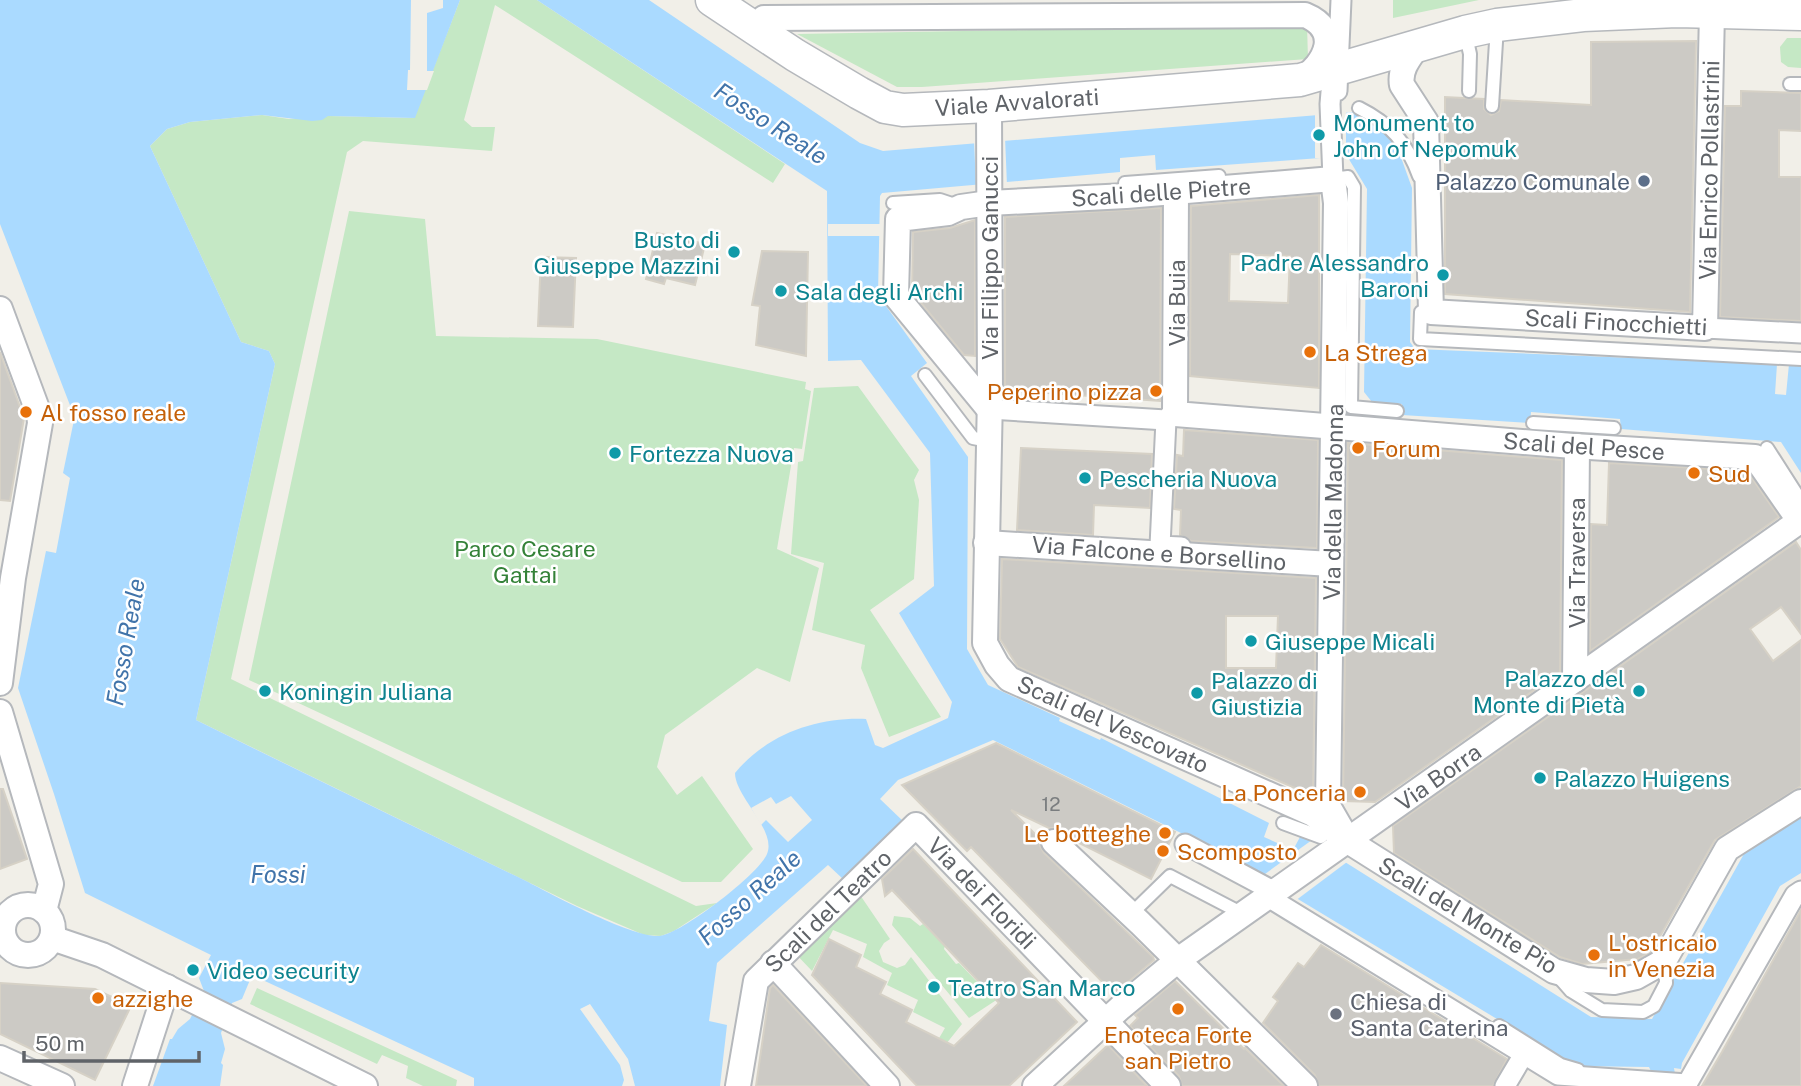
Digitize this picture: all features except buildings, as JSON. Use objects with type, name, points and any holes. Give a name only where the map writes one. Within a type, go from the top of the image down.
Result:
[{"type":"street","name":"Viale Avvalorati","points":[[712,0],[886,107],[989,120],[1300,80],[1419,44],[1497,25],[1583,15],[1712,12],[1801,14]]},
{"type":"street","points":[[1332,168],[1330,104],[1331,92],[1337,91],[1341,0]]},
{"type":"street","points":[[756,29],[764,18],[993,8],[1306,15],[1324,27],[1326,46],[1314,71],[1300,80]]},
{"type":"street","name":"Via Enrico Pollastrini","points":[[1705,327],[1712,12]]},
{"type":"street","points":[[1419,44],[1405,65],[1401,79],[1402,85],[1426,122],[1431,312]]},
{"type":"street","name":"Via Filippo Ganucci","points":[[989,120],[989,409]]},
{"type":"street","name":"Scali delle Pietre","points":[[989,409],[896,296],[898,219],[948,213],[990,195],[1176,185],[1332,168]]},
{"type":"street","name":"Via della Madonna","points":[[1332,168],[1336,203],[1335,426],[1328,806],[1337,840]]},
{"type":"street","name":"Via Buia","points":[[1170,417],[1176,185]]},
{"type":"street","points":[[0,309],[40,414],[39,436],[7,577],[0,683]]},
{"type":"street","name":"Scali Finocchietti","points":[[1431,312],[1801,333]]},
{"type":"street","points":[[989,409],[1170,417],[1164,453],[1160,546],[1185,547],[1184,555]]},
{"type":"street","name":"Scali del Vescovato","points":[[989,409],[985,643],[997,665],[1009,679],[1313,814],[1337,840]]},
{"type":"street","name":"Scali del Pesce","points":[[1170,417],[1575,439],[1755,457],[1801,516]]},
{"type":"street","name":"Via Traversa","points":[[1575,439],[1575,680]]},
{"type":"street","name":"Via Borra","points":[[1035,1086],[1178,960],[1273,893],[1337,840],[1575,680],[1801,516]]},
{"type":"street","name":"Via Falcone e Borsellino","points":[[986,543],[1331,564]]},
{"type":"street","points":[[0,712],[51,884],[44,911]]},
{"type":"street","points":[[1665,959],[1727,849],[1795,813]]},
{"type":"street","name":"Scali del Teatro","points":[[738,1086],[756,981],[916,825]]},
{"type":"street","name":"Via dei Floridi","points":[[916,825],[1168,1086]]},
{"type":"street","name":"Scali del Monte Pio","points":[[1337,840],[1554,971],[1586,980],[1614,982],[1636,976],[1665,959]]},
{"type":"street","points":[[1054,842],[1305,1086]]},
{"type":"street","points":[[1185,844],[1273,893],[1517,1046],[1558,1075],[1650,1084],[1688,1085],[1795,895],[1801,891]]},
{"type":"street","points":[[25,906],[44,911],[52,922],[52,937],[43,951],[32,956],[19,953],[3,944],[4,914],[25,906]]},
{"type":"street","points":[[52,937],[102,955],[167,987],[337,1080],[365,1086]]},
{"type":"street","points":[[773,963],[887,1086]]},
{"type":"street","points":[[135,1086],[167,987]]},
{"type":"street","points":[[1505,1086],[1517,1046]]},
{"type":"street","points":[[1,1062],[62,1086]]},
{"type":"lane","points":[[1492,106],[1497,25]]},
{"type":"lane","points":[[1465,32],[1470,54],[1469,91]]},
{"type":"lane","points":[[1359,108],[1388,124],[1405,144],[1419,176],[1429,176]]},
{"type":"lane","points":[[1332,168],[1348,177],[1354,187],[1351,407],[1397,411]]},
{"type":"lane","points":[[1125,183],[1176,185],[1219,176]]},
{"type":"lane","points":[[893,203],[940,201],[961,207]]},
{"type":"lane","points":[[1431,312],[1421,312],[1420,338],[1801,359]]},
{"type":"lane","points":[[1704,354],[1705,327]]},
{"type":"lane","points":[[925,375],[972,438],[989,441]]},
{"type":"lane","points":[[1533,423],[1575,439],[1614,428]]},
{"type":"lane","points":[[1767,448],[1801,516]]},
{"type":"lane","points":[[1746,850],[1795,813]]},
{"type":"lane","points":[[1283,823],[1337,840]]},
{"type":"lane","points":[[1131,914],[1170,876],[1243,914]]},
{"type":"lane","points":[[1554,971],[1570,991],[1602,1010],[1643,1012],[1654,1006],[1666,983],[1665,959]]},
{"type":"lane","points":[[1499,1026],[1517,1046],[1579,1070]]},
{"type":"green space","points":[[460,0],[537,0],[785,164],[773,183],[495,5],[464,120],[472,127],[495,127],[492,151],[363,141],[347,152],[231,679],[696,906],[717,903],[674,931],[661,936],[644,935],[577,906],[196,720],[275,364],[269,351],[241,342],[150,146],[167,129],[190,122],[262,115],[289,119],[328,116],[414,118]]},
{"type":"green space","points":[[1393,0],[1479,0],[1393,18]]},
{"type":"green space","points":[[1307,25],[1308,59],[922,87],[897,87],[797,34]]},
{"type":"green space","points":[[1787,38],[1801,38],[1801,68],[1788,67],[1781,62],[1780,47]]},
{"type":"green space","name":"Parco Cesare Gattai","points":[[349,211],[425,219],[436,336],[597,339],[806,382],[805,389],[811,391],[802,449],[794,448],[777,549],[819,568],[790,682],[757,668],[665,735],[657,767],[677,795],[702,776],[753,849],[721,882],[682,882],[249,680]]},
{"type":"green space","points":[[858,386],[919,470],[914,480],[919,500],[914,579],[870,610],[941,717],[889,737],[861,668],[865,645],[812,630],[824,563],[791,554],[798,462],[803,461],[814,388]]},
{"type":"green space","points":[[858,892],[890,939],[879,951],[883,962],[897,968],[905,965],[911,957],[962,1024],[946,1044],[938,1040],[945,1028],[913,1012],[918,1000],[887,985],[892,973],[863,957],[867,944],[833,930],[812,971],[794,952]]},
{"type":"green space","points":[[894,916],[910,918],[920,926],[923,924],[945,946],[944,949],[956,964],[959,963],[983,988],[997,987],[1004,995],[969,1018],[892,925]]},
{"type":"green space","points":[[257,988],[457,1080],[456,1086],[423,1086],[406,1078],[408,1066],[382,1055],[377,1064],[250,1004]]},
{"type":"water","name":"Fossi","points":[[0,0],[460,0],[415,118],[328,116],[312,121],[262,115],[190,122],[167,129],[150,146],[241,342],[269,351],[275,364],[196,720],[573,905],[611,923],[646,934],[658,936],[683,926],[735,889],[767,854],[766,835],[741,792],[735,773],[748,759],[778,738],[794,731],[829,721],[848,719],[866,719],[875,745],[883,748],[948,718],[952,702],[899,613],[934,586],[930,453],[861,360],[828,361],[827,191],[537,0],[649,0],[860,143],[883,151],[1355,112],[1379,125],[1398,149],[1412,188],[1410,342],[1415,349],[1777,364],[1775,394],[1786,395],[1789,364],[1801,365],[1801,473],[1781,442],[1621,429],[1620,419],[1531,412],[1530,423],[1402,415],[1402,404],[1372,402],[1364,392],[1367,189],[1347,156],[1156,170],[1155,155],[1120,158],[1120,172],[882,193],[880,196],[878,295],[927,363],[911,376],[968,457],[967,649],[988,685],[1060,718],[1059,721],[1100,740],[1101,738],[1269,823],[1264,837],[1293,850],[1300,837],[1310,840],[1591,1017],[1652,1019],[1745,852],[1801,817],[1801,873],[1780,886],[1681,1069],[1674,1068],[1677,1086],[1658,1086],[1649,1067],[1575,1066],[1258,875],[1189,837],[993,740],[898,780],[880,799],[904,822],[843,879],[828,865],[717,963],[709,1021],[727,1025],[720,1086],[474,1086],[474,1078],[252,975],[242,999],[232,1003],[221,1033],[225,1049],[220,1086],[153,1086],[170,1039],[190,1019],[204,991],[199,978],[211,955],[85,893],[18,688],[46,551],[56,553],[70,478],[63,473],[74,420],[0,224]]},
{"type":"pier","points":[[411,0],[443,0],[443,8],[427,13],[427,71],[434,71],[427,90],[407,90],[410,70]]},
{"type":"pier","points":[[1346,109],[1346,158],[1315,158],[1315,111]]},
{"type":"pier","points":[[1005,137],[1007,186],[976,187],[974,140]]},
{"type":"pier","points":[[828,224],[882,224],[882,236],[828,236]]},
{"type":"pier","points":[[791,796],[812,820],[788,842],[766,820],[761,825],[751,808],[771,797],[776,804]]},
{"type":"pier","points":[[1312,840],[1347,862],[1295,901],[1258,879]]},
{"type":"pier","points":[[590,1004],[628,1059],[635,1086],[622,1086],[624,1080],[620,1065],[580,1009]]},
{"type":"place","name":"Monument to John of Nepomuk","points":[[1319,135]]},
{"type":"place","name":"Palazzo Comunale","points":[[1644,181]]},
{"type":"place","name":"Busto di Giuseppe Mazzini","points":[[734,252]]},
{"type":"place","name":"Padre Alessandro Baroni","points":[[1443,275]]},
{"type":"place","name":"Sala degli Archi","points":[[781,291]]},
{"type":"place","name":"La Strega","points":[[1310,352]]},
{"type":"place","name":"Peperino pizza","points":[[1156,391]]},
{"type":"place","name":"Al fosso reale","points":[[26,412]]},
{"type":"place","name":"Forum","points":[[1358,448]]},
{"type":"place","name":"Fortezza Nuova","points":[[615,453]]},
{"type":"place","name":"Sud","points":[[1694,473]]},
{"type":"place","name":"Pescheria Nuova","points":[[1085,478]]},
{"type":"place","name":"Giuseppe Micali","points":[[1251,641]]},
{"type":"place","name":"Koningin Juliana","points":[[265,691]]},
{"type":"place","name":"Palazzo del Monte di Pietà","points":[[1639,691]]},
{"type":"place","name":"Palazzo di Giustizia","points":[[1197,693]]},
{"type":"place","name":"Palazzo Huigens","points":[[1540,778]]},
{"type":"place","name":"La Ponceria","points":[[1360,792]]},
{"type":"place","name":"Le botteghe","points":[[1165,833]]},
{"type":"place","name":"Scomposto","points":[[1163,851]]},
{"type":"place","name":"L'ostricaio in Venezia","points":[[1594,955]]},
{"type":"place","name":"Video security","points":[[193,970]]},
{"type":"place","name":"Teatro San Marco","points":[[934,987]]},
{"type":"place","name":"azzighe","points":[[98,998]]},
{"type":"place","name":"Enoteca Forte san Pietro","points":[[1178,1009]]},
{"type":"place","name":"Chiesa di Santa Caterina","points":[[1336,1014]]},
{"type":"water label","name":"Fosso Reale","points":[[771,123]]},
{"type":"water label","name":"Fosso Reale","points":[[125,642]]},
{"type":"water label","name":"Fosso Reale","points":[[749,897]]}]
